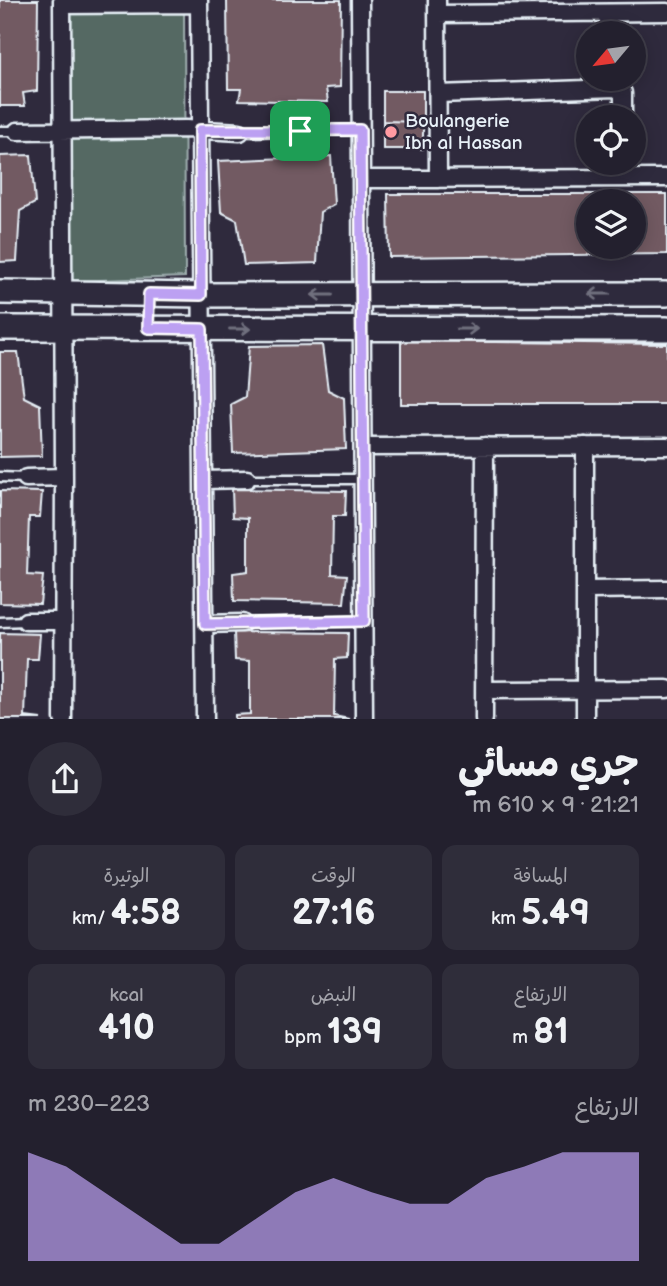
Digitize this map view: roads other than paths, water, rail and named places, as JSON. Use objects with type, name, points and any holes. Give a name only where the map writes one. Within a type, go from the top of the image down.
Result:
[{"type":"street","points":[[360,0],[364,719]]},
{"type":"street","points":[[63,719],[62,3],[199,2],[205,719]]},
{"type":"street","points":[[438,179],[437,7],[667,12]]},
{"type":"street","points":[[438,94],[576,85]]},
{"type":"street","points":[[17,131],[240,132]]},
{"type":"street","points":[[360,178],[438,179],[576,173]]},
{"type":"street","points":[[646,175],[667,178]]},
{"type":"street","points":[[0,292],[201,295],[667,294]]},
{"type":"street","points":[[101,293],[103,328]]},
{"type":"street","points":[[148,328],[149,294]]},
{"type":"street","points":[[0,328],[667,329]]},
{"type":"street","points":[[484,719],[485,446]]},
{"type":"street","points":[[585,446],[585,719]]},
{"type":"street","points":[[364,447],[667,446]]},
{"type":"street","points":[[26,478],[64,477]]},
{"type":"street","points":[[204,480],[247,479]]},
{"type":"street","points":[[586,590],[667,589]]},
{"type":"street","points":[[26,621],[63,621]]},
{"type":"street","points":[[205,624],[242,622]]},
{"type":"street","points":[[484,690],[667,689]]},
{"type":"lane","points":[[240,132],[360,130]]},
{"type":"lane","points":[[0,131],[17,131]]},
{"type":"lane","points":[[0,477],[26,478]]},
{"type":"lane","points":[[247,479],[364,479]]},
{"type":"lane","points":[[0,622],[26,621]]},
{"type":"lane","points":[[242,622],[364,621]]},
{"type":"place","name":"Boulangerie Ibn al Hassan","points":[[391,132]]}]
